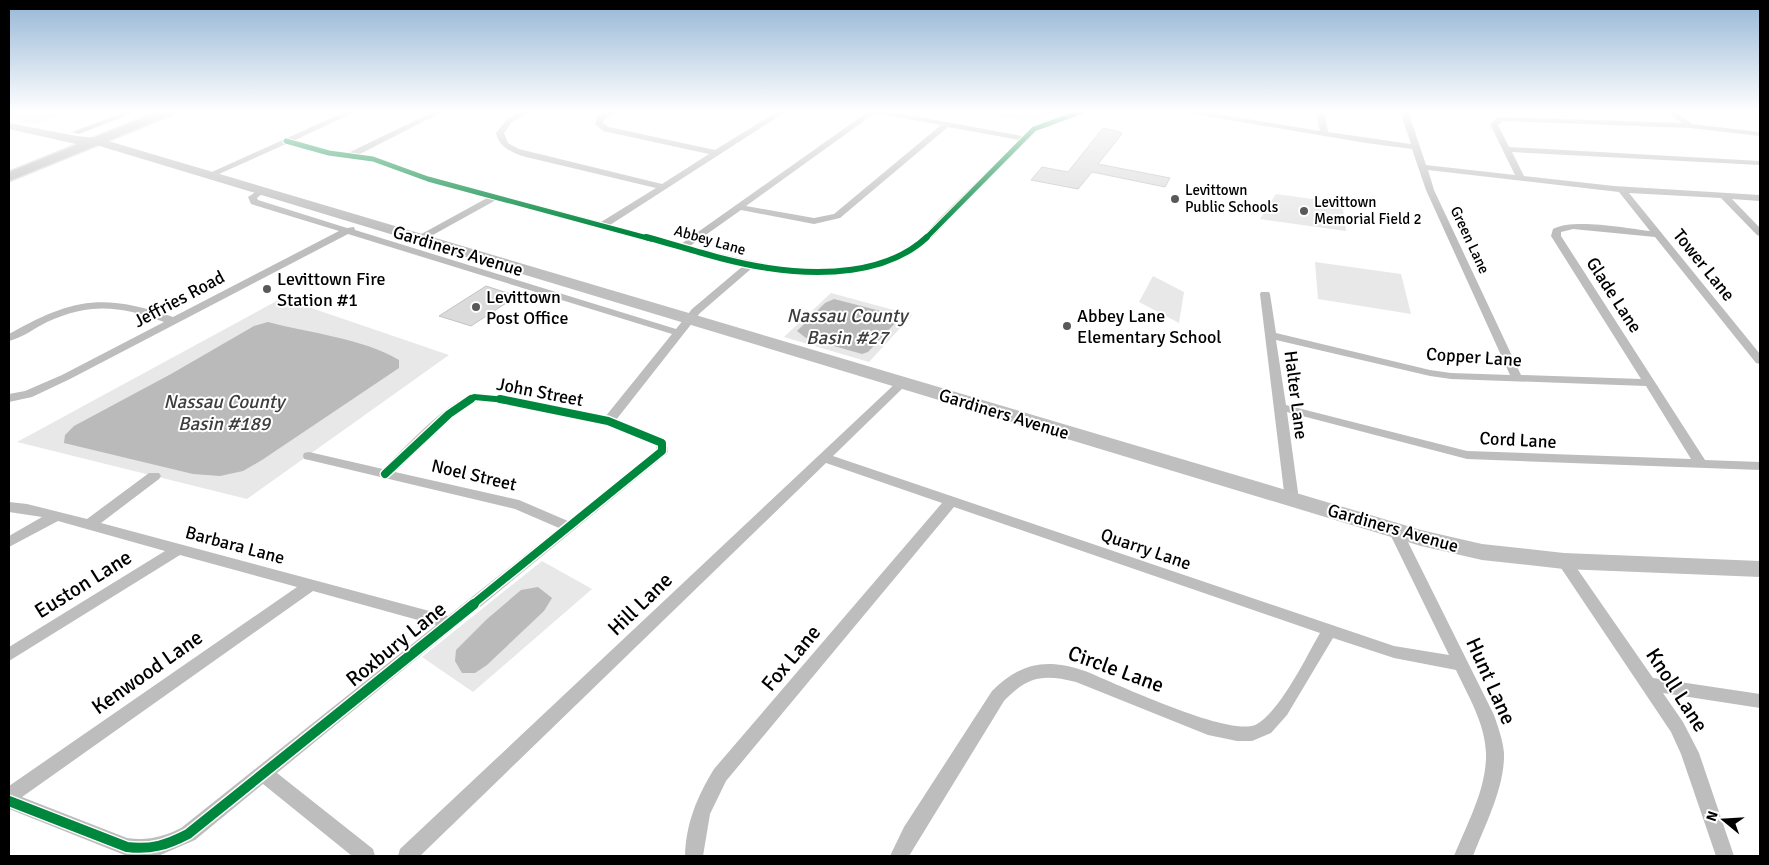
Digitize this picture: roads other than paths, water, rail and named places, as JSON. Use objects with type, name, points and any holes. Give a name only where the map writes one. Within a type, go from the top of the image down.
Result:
[{"type":"main road","points":[[9,168],[49,151]]},
{"type":"main road","points":[[9,177],[56,151]]},
{"type":"main road","name":"Gardiners Avenue","points":[[129,151],[419,239],[684,326],[902,383],[1421,538],[1482,552],[1564,561],[1760,569]]},
{"type":"street","points":[[208,176],[263,151]]},
{"type":"street","name":"Abbey Lane","points":[[330,151],[373,160],[428,179],[750,265],[782,271],[805,271],[872,265],[898,257],[913,249],[923,240],[1012,151]]},
{"type":"street","points":[[349,156],[358,151]]},
{"type":"street","points":[[518,151],[663,187]]},
{"type":"street","points":[[709,151],[716,153]]},
{"type":"street","points":[[603,225],[719,151]]},
{"type":"street","points":[[684,246],[817,151]]},
{"type":"street","points":[[740,207],[814,221],[837,216],[914,151]]},
{"type":"street","name":"Green Lane","points":[[1418,151],[1430,190],[1517,378]]},
{"type":"street","points":[[1508,151],[1521,178]]},
{"type":"street","points":[[1555,151],[1760,163]]},
{"type":"street","points":[[1423,167],[1622,190],[1760,198]]},
{"type":"street","name":"Tower Lane","points":[[1622,190],[1760,361]]},
{"type":"street","name":"Gardiners Avenue","points":[[260,192],[252,197],[254,202],[347,231],[684,326]]},
{"type":"street","points":[[1724,196],[1760,233]]},
{"type":"street","points":[[419,239],[495,197]]},
{"type":"street","name":"Jeffries Road","points":[[9,398],[28,394],[66,377],[363,222]]},
{"type":"street","name":"Glade Lane","points":[[1658,234],[1573,226],[1564,227],[1556,231],[1560,244],[1700,464]]},
{"type":"street","points":[[608,421],[696,311],[750,265]]},
{"type":"street","name":"Halter Lane","points":[[1265,294],[1292,500]]},
{"type":"street","points":[[9,338],[54,315],[90,305],[125,306],[173,322]]},
{"type":"street","name":"Copper Lane","points":[[1271,335],[1430,373],[1451,376],[1649,383]]},
{"type":"street","name":"Hill Lane","points":[[407,856],[902,383]]},
{"type":"street","name":"John Street","points":[[385,474],[449,414],[461,404],[474,397],[496,398],[608,421],[653,440]]},
{"type":"street","name":"Cord Lane","points":[[1280,407],[1441,450],[1467,455],[1760,466]]},
{"type":"street","name":"Roxbury Lane","points":[[9,801],[128,847],[145,850],[164,847],[188,834],[655,458],[662,451],[662,443],[653,440]]},
{"type":"street","name":"Noel Street","points":[[309,456],[519,505],[570,527]]},
{"type":"street","name":"Quarry Lane","points":[[824,458],[1329,631],[1394,652],[1460,664]]},
{"type":"street","points":[[89,525],[154,476]]},
{"type":"street","name":"Fox Lane","points":[[694,856],[695,828],[702,807],[720,775],[951,502]]},
{"type":"street","name":"Barbara Lane","points":[[9,506],[56,516],[450,623]]},
{"type":"street","points":[[9,542],[56,516]]},
{"type":"street","name":"Hunt Lane","points":[[1395,530],[1486,715],[1495,755],[1492,776],[1464,856]]},
{"type":"street","name":"Euston Lane","points":[[9,654],[179,549]]},
{"type":"street","name":"Knoll Lane","points":[[1564,561],[1677,727],[1690,753],[1725,856]]},
{"type":"street","name":"Kenwood Lane","points":[[9,796],[311,585]]},
{"type":"street","name":"Circle Lane","points":[[899,856],[911,833],[998,696],[1022,674],[1045,669],[1060,671],[1079,676],[1208,728],[1229,733],[1250,733],[1264,728],[1279,713],[1329,631]]},
{"type":"street","points":[[1647,684],[1760,701]]},
{"type":"street","points":[[264,774],[366,856]]},
{"type":"water","name":"Nassau County Basin #27","points":[[834,299],[899,317],[868,352],[862,354],[806,338],[797,331],[825,303]]},
{"type":"water","name":"Nassau County Basin #189","points":[[268,322],[369,346],[399,360],[399,368],[243,471],[220,476],[193,474],[64,443],[65,435],[74,426],[171,374],[254,326]]},
{"type":"water","points":[[538,587],[552,598],[544,611],[487,665],[475,673],[462,673],[455,661],[456,650],[487,619],[521,590]]},
{"type":"place","name":"Levittown Public Schools","points":[[1175,199]]},
{"type":"place","name":"Levittown Memorial Field 2","points":[[1304,211]]},
{"type":"place","name":"Levittown Fire Station #1","points":[[267,289]]},
{"type":"place","name":"Levittown Post Office","points":[[476,307]]},
{"type":"place","name":"Abbey Lane Elementary School","points":[[1067,326]]}]
